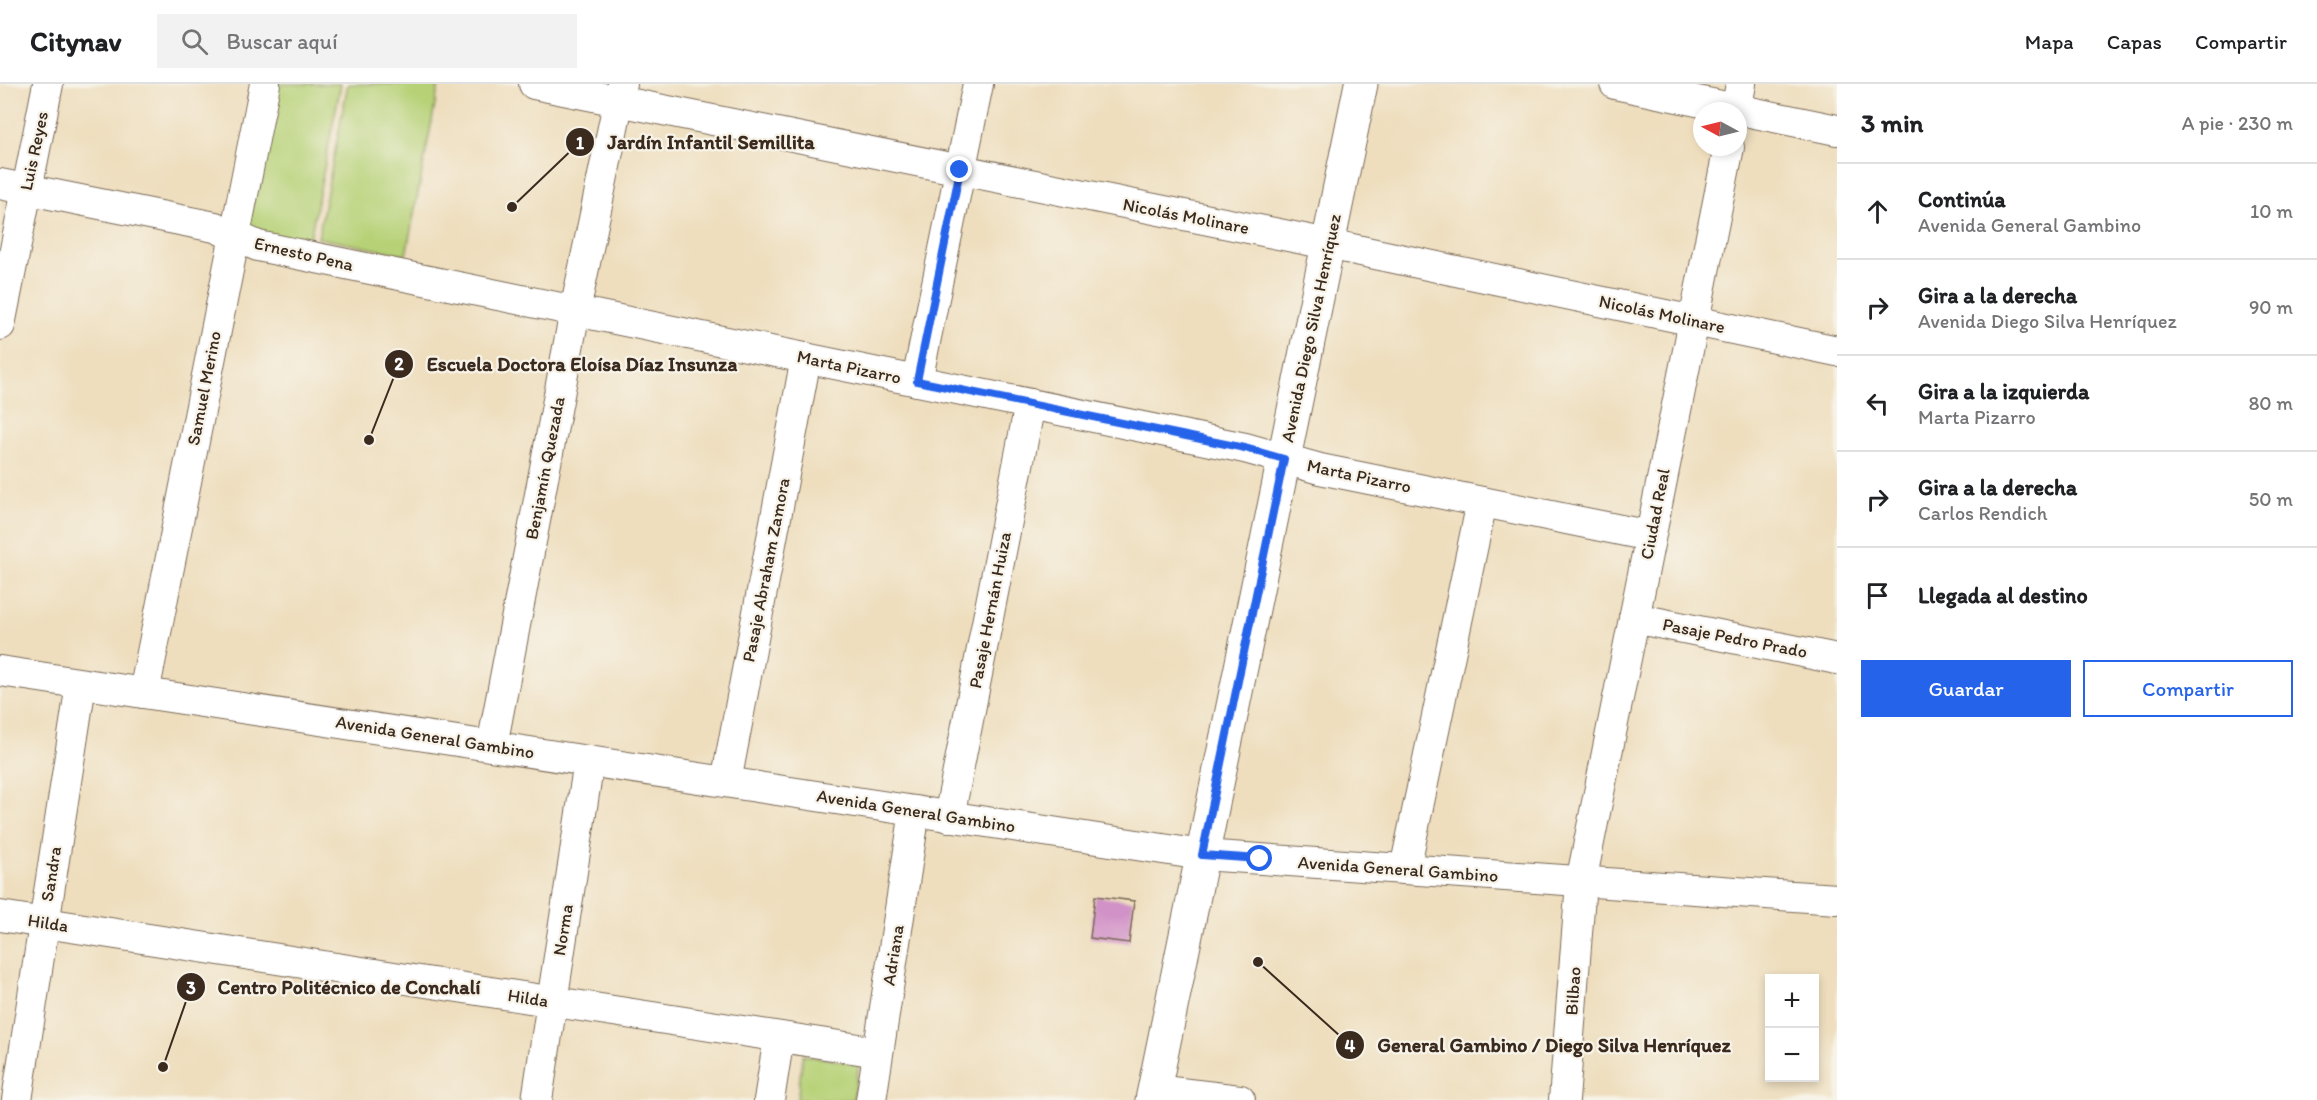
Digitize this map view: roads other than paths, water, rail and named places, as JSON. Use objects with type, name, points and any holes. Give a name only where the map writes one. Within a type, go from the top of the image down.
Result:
[{"type":"main road","name":"Avenida Diego Silva Henríquez","points":[[1153,1095],[1361,84]]},
{"type":"street","name":"Luis Reyes","points":[[0,325],[13,186],[48,84]]},
{"type":"street","name":"Samuel Merino","points":[[144,693],[265,84]]},
{"type":"street","name":"Nicolás Molinare","points":[[534,84],[621,93],[960,170],[1328,244],[1837,351]]},
{"type":"street","points":[[917,381],[978,84]]},
{"type":"street","points":[[1615,84],[1738,101],[1837,130]]},
{"type":"street","name":"Benjamín Quezada","points":[[492,746],[575,311],[621,93]]},
{"type":"street","name":"Ciudad Real","points":[[1581,882],[1727,156]]},
{"type":"street","name":"Ernesto Pena","points":[[13,186],[214,227],[258,246],[575,311]]},
{"type":"street","name":"Marta Pizarro","points":[[575,311],[1245,448],[1320,469],[1650,536]]},
{"type":"street","name":"Pasaje Abraham Zamora","points":[[726,782],[806,358]]},
{"type":"street","name":"Pasaje Hernán Huiza","points":[[950,816],[1030,404]]},
{"type":"street","points":[[1405,869],[1482,502]]},
{"type":"street","name":"Pasaje Pedro Prado","points":[[1634,618],[1837,659]]},
{"type":"street","name":"Avenida General Gambino","points":[[0,671],[1202,855],[1837,899]]},
{"type":"street","name":"Sandra","points":[[17,1100],[81,684]]},
{"type":"street","name":"Norma","points":[[537,1100],[589,761]]},
{"type":"street","name":"Adriana","points":[[871,1100],[915,811]]},
{"type":"street","name":"Bilbao","points":[[1573,1098],[1581,882]]},
{"type":"street","name":"Hilda","points":[[0,916],[878,1052]]},
{"type":"street","points":[[769,1100],[779,1037]]},
{"type":"street","points":[[1153,1095],[1240,1100]]},
{"type":"place","name":"Jardín Infantil Semillita","points":[[512,207]]},
{"type":"place","name":"Escuela Doctora Eloísa Díaz Insunza","points":[[369,440]]},
{"type":"place","name":"General Gambino / Diego Silva Henríquez","points":[[1258,962]]},
{"type":"place","name":"Centro Politécnico de Conchalí","points":[[163,1067]]}]
